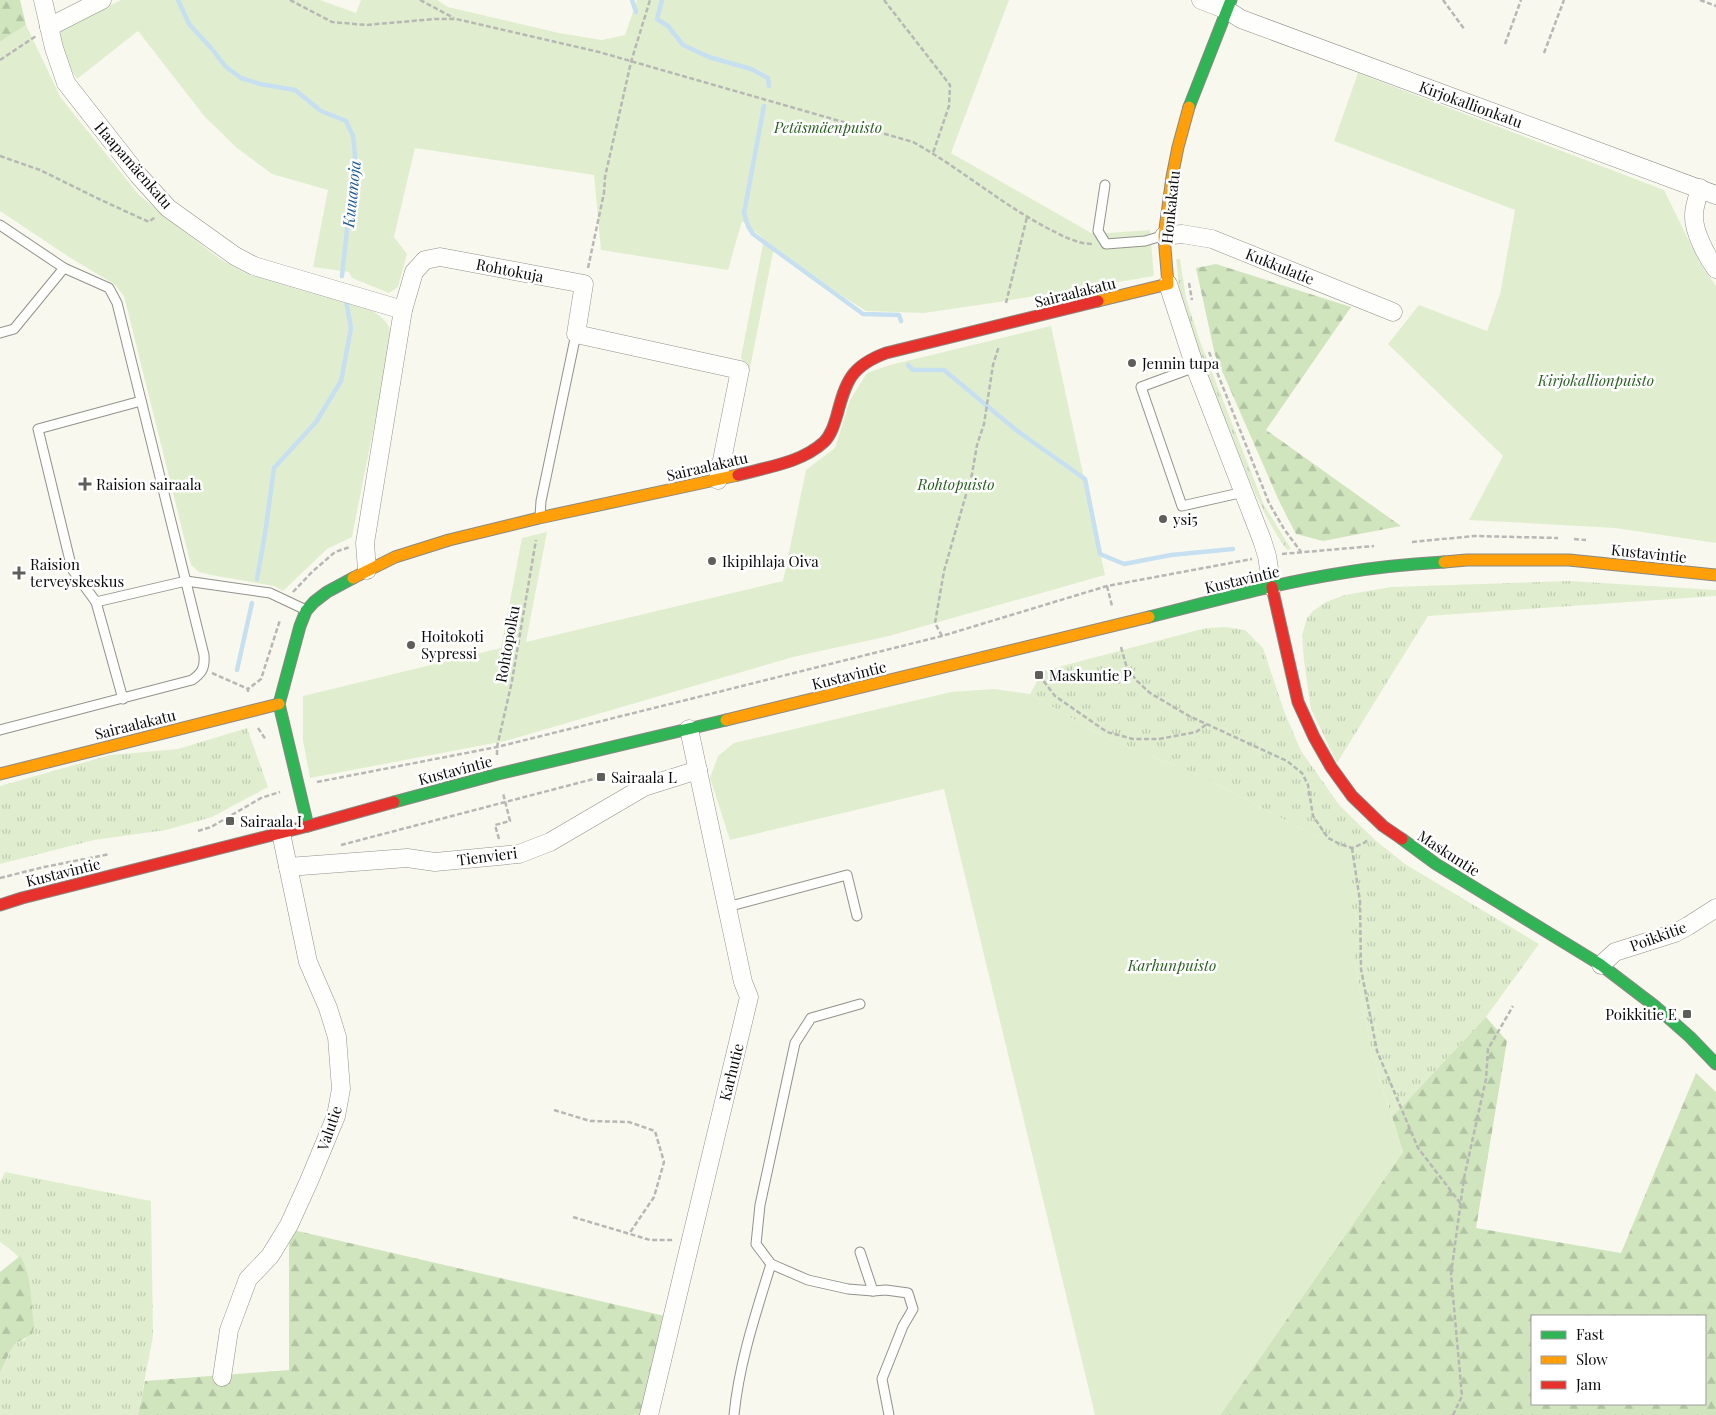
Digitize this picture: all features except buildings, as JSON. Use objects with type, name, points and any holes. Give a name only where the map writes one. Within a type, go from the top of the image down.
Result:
[{"type":"street","name":"Haapamäenkatu","points":[[43,0],[54,48],[66,83],[139,176],[168,208],[235,256],[254,266],[403,310]]},
{"type":"street","points":[[50,28],[102,0]]},
{"type":"street","name":"Kirjokallionkatu","points":[[1201,0],[1229,5],[1241,19],[1708,191]]},
{"type":"street","name":"Honkakatu","points":[[1229,5],[1186,116],[1172,177],[1164,236],[1168,284],[1196,367],[1245,492],[1267,556],[1272,587]]},
{"type":"street","points":[[1708,191],[1694,216],[1696,228],[1709,259],[1716,269]]},
{"type":"street","name":"Kukkulatie","points":[[1164,236],[1182,234],[1212,239],[1393,312]]},
{"type":"street","name":"Rohtokuja","points":[[367,570],[365,543],[403,310],[414,272],[425,260],[440,257],[584,284]]},
{"type":"street","points":[[584,284],[576,334],[740,370],[718,480]]},
{"type":"street","name":"Sairaalakatu","points":[[306,610],[327,592],[367,570],[395,557],[449,540],[540,518],[718,480],[800,458],[825,441],[833,429],[849,378],[858,367],[869,359],[886,353],[1168,284]]},
{"type":"street","name":"Kustavintie","points":[[0,905],[308,826],[498,774],[1272,587],[1340,573],[1468,560],[1568,560],[1716,575]]},
{"type":"street","name":"Maskuntie","points":[[1272,587],[1298,702],[1314,737],[1331,767],[1352,796],[1383,826],[1436,864],[1601,965],[1656,1007],[1690,1037],[1716,1064]]},
{"type":"street","points":[[306,610],[278,704],[308,826]]},
{"type":"street","name":"Sairaalakatu","points":[[0,774],[278,704]]},
{"type":"street","name":"Karhutie","points":[[649,1415],[750,997],[743,982],[689,729]]},
{"type":"street","name":"Tienvieri","points":[[288,867],[407,858],[435,862],[519,854],[550,842],[644,787],[698,770]]},
{"type":"street","name":"Valutie","points":[[222,1377],[229,1330],[248,1279],[270,1256],[289,1226],[336,1116],[341,1089],[338,1037],[308,962],[281,833]]},
{"type":"street","name":"Poikkitie","points":[[1601,965],[1615,952],[1674,933],[1716,908]]},
{"type":"lane","points":[[1104,184],[1098,231],[1106,244],[1145,241],[1164,236]]},
{"type":"lane","points":[[0,225],[64,268],[109,288],[117,303],[204,655],[204,669],[192,680],[0,730]]},
{"type":"lane","points":[[0,333],[14,329],[64,268]]},
{"type":"lane","points":[[540,518],[541,502],[576,334]]},
{"type":"lane","points":[[1196,367],[1141,387],[1182,506],[1245,492]]},
{"type":"lane","points":[[123,699],[96,602],[72,568],[38,429],[141,402]]},
{"type":"lane","points":[[96,602],[186,582],[270,593],[306,610]]},
{"type":"lane","points":[[727,907],[847,875],[857,916]]},
{"type":"lane","points":[[860,1004],[811,1018],[795,1044],[760,1205],[756,1244],[771,1264],[808,1280],[848,1289],[886,1290],[908,1294],[913,1309],[903,1326],[882,1379],[889,1415]]},
{"type":"lane","points":[[860,1252],[873,1291]]},
{"type":"lane","points":[[734,1415],[735,1396],[744,1355],[771,1264]]},
{"type":"path","points":[[290,0],[332,22],[366,25],[435,19],[456,20],[599,52],[912,142],[933,153],[1027,217],[1071,240],[1090,244],[1106,244]]},
{"type":"path","points":[[420,0],[456,20]]},
{"type":"path","points":[[584,284],[631,62],[650,0]]},
{"type":"path","points":[[884,0],[950,85],[949,106],[933,153]]},
{"type":"path","points":[[1444,0],[1465,30]]},
{"type":"path","points":[[1505,44],[1521,0]]},
{"type":"path","points":[[1544,53],[1564,0]]},
{"type":"path","points":[[1700,0],[1716,6]]},
{"type":"path","points":[[0,60],[50,28]]},
{"type":"path","points":[[0,156],[40,170],[150,222],[168,208]]},
{"type":"path","points":[[942,636],[935,623],[944,571],[964,505],[977,445],[984,424],[990,379],[1027,217]]},
{"type":"path","points":[[1189,280],[1194,307]]},
{"type":"path","points":[[1208,350],[1269,503],[1284,529],[1301,552]]},
{"type":"path","name":"Rohtopolku","points":[[503,855],[495,825],[510,821],[498,774],[497,747],[512,681],[540,518]]},
{"type":"path","points":[[238,692],[248,689],[261,679],[286,602],[294,590],[335,552],[365,543]]},
{"type":"path","points":[[1107,586],[1112,610]]},
{"type":"path","points":[[1121,647],[1126,665],[1136,680],[1150,694],[1189,716],[1287,761],[1302,773],[1308,785],[1313,816],[1328,838],[1352,848],[1364,843],[1383,826]]},
{"type":"path","points":[[204,669],[248,689]]},
{"type":"path","points":[[1039,675],[1055,696],[1108,732],[1133,738],[1159,739],[1196,732],[1207,724]]},
{"type":"path","points":[[248,689],[250,711],[268,744]]},
{"type":"path","points":[[333,847],[601,777]]},
{"type":"path","points":[[1352,848],[1360,901],[1361,969],[1377,1051],[1418,1148],[1461,1204]]},
{"type":"path","points":[[1453,1415],[1462,1396],[1451,1274],[1464,1178],[1486,1079],[1488,1049],[1513,1006]]},
{"type":"path","points":[[554,1110],[590,1121],[629,1122],[655,1131],[664,1162],[654,1197],[629,1234]]},
{"type":"path","points":[[573,1217],[650,1240],[673,1240],[692,1233]]},
{"type":"green space","points":[[0,0],[20,0],[26,25],[0,42]]},
{"type":"green space","name":"Petäsmäenpuisto","points":[[121,0],[320,0],[356,13],[361,0],[437,0],[448,7],[559,33],[602,40],[625,35],[637,0],[1009,0],[951,153],[1093,234],[1150,230],[1154,276],[924,313],[866,311],[774,247],[749,373],[741,357],[764,239],[742,221],[728,270],[601,250],[594,175],[415,148],[394,237],[407,254],[398,287],[389,293],[352,278],[349,272],[313,267],[328,190],[272,174],[237,148],[205,117],[138,31],[77,79],[66,62],[57,32]]},
{"type":"green space","points":[[26,25],[61,98],[139,195],[220,259],[249,275],[373,311],[389,327],[392,335],[352,537],[327,549],[283,591],[274,586],[199,572],[191,565],[124,296],[114,284],[69,257],[0,211],[0,42]]},
{"type":"green space","name":"Kirjokallionpuisto","points":[[1358,73],[1664,190],[1701,265],[1716,286],[1716,543],[1615,528],[1469,520],[1503,456],[1388,344],[1419,305],[1487,331],[1500,294],[1515,210],[1334,141]]},
{"type":"green space","points":[[1176,259],[1180,259],[1186,298],[1201,344],[1264,505],[1291,549],[1287,550],[1262,508],[1203,366],[1181,297]]},
{"type":"green space","points":[[1216,264],[1351,307],[1266,430],[1401,526],[1323,541],[1296,534],[1280,503],[1215,355],[1196,268]]},
{"type":"green space","name":"Rohtopuisto","points":[[1051,326],[1105,575],[889,636],[793,657],[505,741],[310,778],[303,740],[303,696],[501,648],[522,538],[547,532],[526,642],[783,581],[806,470],[835,448],[850,400],[867,373],[890,365]]},
{"type":"green space","points":[[1569,581],[1716,590],[1716,596],[1428,616],[1337,763],[1311,709],[1302,635],[1307,618],[1313,611],[1326,602],[1345,595],[1391,587]]},
{"type":"green space","points":[[1226,627],[1245,630],[1263,648],[1284,711],[1301,751],[1340,806],[1375,840],[1405,864],[1539,944],[1486,1017],[1392,1117],[1372,1055],[1354,960],[1325,841],[1199,775],[1108,739],[1030,694],[1043,671],[1206,628]]},
{"type":"green space","name":"Karhunpuisto","points":[[994,689],[1030,694],[1108,739],[1199,775],[1325,841],[1341,856],[1347,871],[1354,960],[1372,1055],[1403,1152],[1220,1415],[1095,1415],[944,789],[730,840],[710,778],[718,756],[734,743],[951,692]]},
{"type":"green space","points":[[247,728],[268,787],[212,817],[166,830],[94,840],[0,864],[0,786],[110,755],[178,749]]},
{"type":"green space","points":[[1486,1017],[1507,1041],[1476,1228],[1621,1253],[1696,1073],[1716,1092],[1716,1415],[1220,1415],[1403,1152],[1392,1117]]},
{"type":"green space","points":[[5,1172],[151,1201],[153,1336],[138,1415],[0,1415],[0,1373],[15,1344],[26,1339],[27,1271],[19,1258],[0,1242],[0,1182]]},
{"type":"green space","points":[[289,1229],[665,1316],[642,1415],[138,1415],[145,1381],[289,1370]]},
{"type":"green space","points":[[20,1256],[27,1271],[29,1281],[34,1327],[32,1334],[15,1344],[0,1373],[0,1272]]},
{"type":"waterway","name":"Kuuanoja","points":[[178,0],[189,24],[225,66],[241,78],[260,84],[295,90],[321,111],[346,121],[353,136],[355,155],[342,276]]},
{"type":"waterway","points":[[632,0],[636,12]]},
{"type":"waterway","points":[[662,0],[657,19],[668,26],[683,45],[709,57],[751,69],[768,78],[769,86]]},
{"type":"waterway","points":[[764,106],[744,213],[753,234],[863,314],[899,315],[901,321]]},
{"type":"waterway","name":"Kuuanoja","points":[[257,579],[274,468],[316,422],[341,381],[351,328],[346,300]]},
{"type":"waterway","points":[[908,365],[913,370],[944,370],[1016,430],[1085,479],[1100,554],[1124,564],[1171,555],[1233,549]]},
{"type":"waterway","name":"Kuuanoja","points":[[237,670],[252,603]]},
{"type":"traffic: fast","points":[[1189,107],[1231,0]]},
{"type":"traffic: fast","points":[[1149,617],[1318,577],[1380,567],[1444,562]]},
{"type":"traffic: fast","points":[[308,826],[279,704],[300,626],[306,611],[327,592],[353,578]]},
{"type":"traffic: fast","points":[[394,802],[498,774],[726,720]]},
{"type":"traffic: fast","points":[[1402,839],[1436,864],[1601,965],[1656,1007],[1690,1037],[1716,1064]]},
{"type":"traffic: slow","points":[[1098,301],[1168,284],[1164,236],[1172,177],[1189,107]]},
{"type":"traffic: slow","points":[[353,578],[395,557],[449,540],[539,518],[738,475]]},
{"type":"traffic: slow","points":[[1444,562],[1467,560],[1569,560],[1716,575]]},
{"type":"traffic: slow","points":[[726,720],[1149,617]]},
{"type":"traffic: slow","points":[[0,774],[279,704]]},
{"type":"traffic: jam","points":[[738,475],[794,460],[824,442],[832,430],[847,384],[857,369],[874,358],[886,353],[1098,301]]},
{"type":"traffic: jam","points":[[1272,587],[1298,702],[1314,737],[1331,767],[1352,796],[1383,826],[1402,839]]},
{"type":"traffic: jam","points":[[0,905],[394,802]]},
{"type":"place","name":"Jennin tupa","points":[[1132,363]]},
{"type":"place","name":"Raision sairaala","points":[[85,484]]},
{"type":"place","name":"ysi5","points":[[1163,519]]},
{"type":"place","name":"Ikipihlaja Oiva","points":[[712,561]]},
{"type":"place","name":"Raision terveyskeskus","points":[[19,573]]},
{"type":"place","name":"Hoitokoti Sypressi","points":[[411,645]]},
{"type":"place","name":"Maskuntie P","points":[[1039,675]]},
{"type":"place","name":"Sairaala L","points":[[601,777]]},
{"type":"place","name":"Sairaala I","points":[[230,821]]},
{"type":"place","name":"Poikkitie E","points":[[1687,1014]]}]
